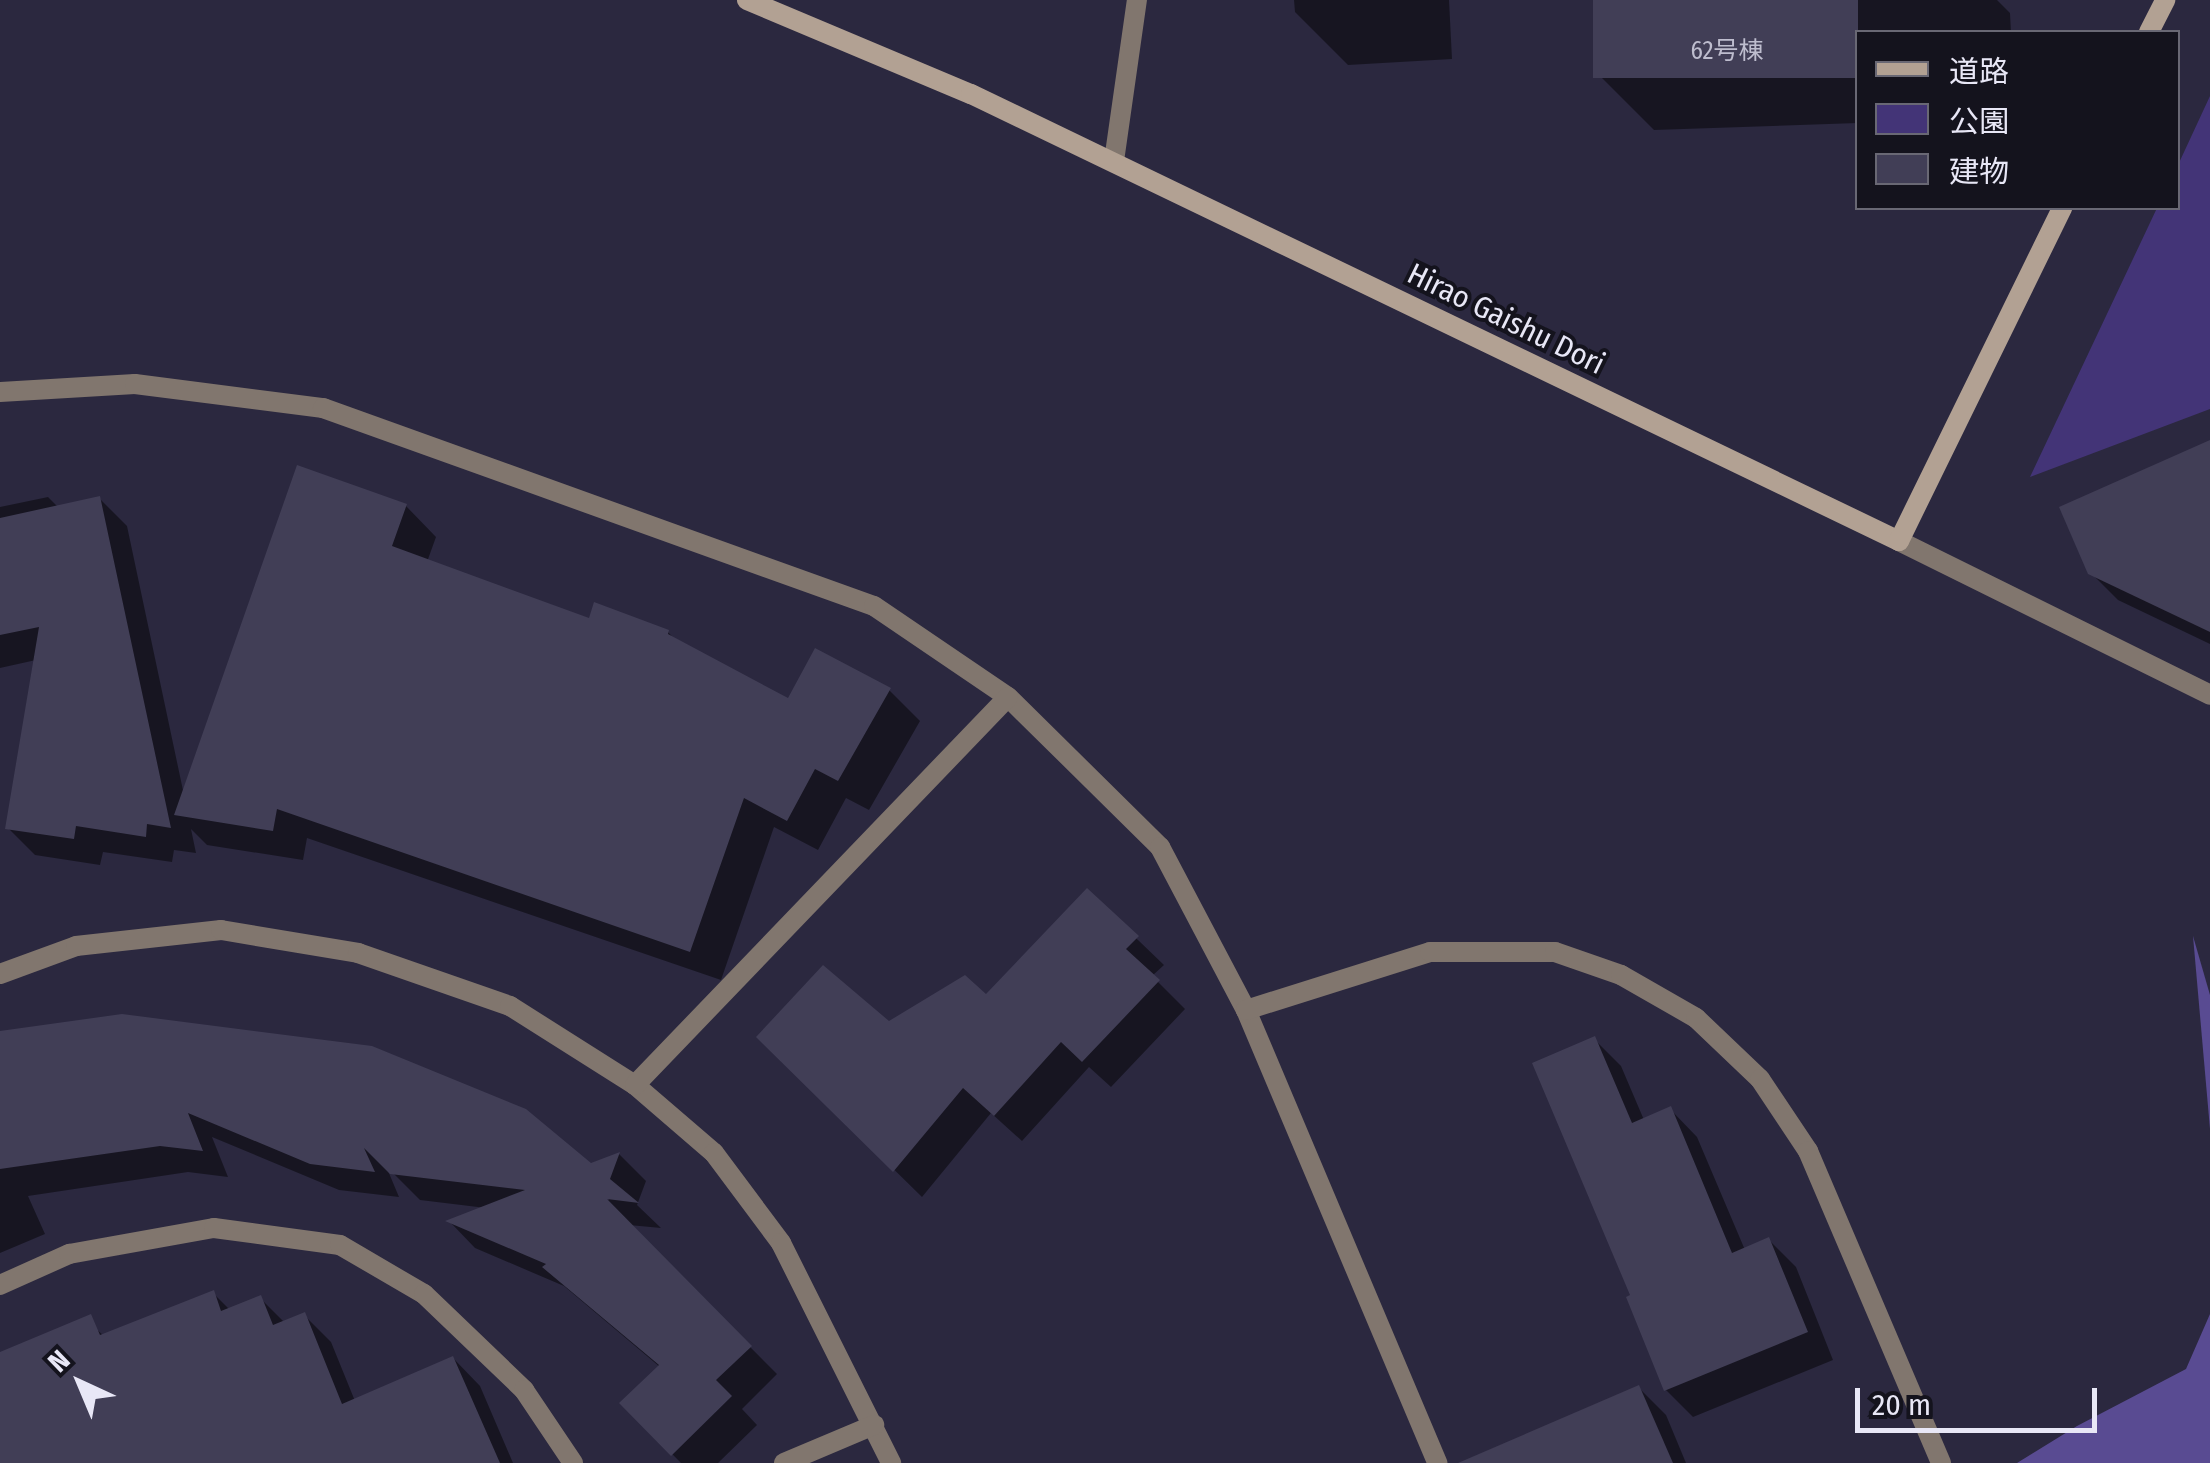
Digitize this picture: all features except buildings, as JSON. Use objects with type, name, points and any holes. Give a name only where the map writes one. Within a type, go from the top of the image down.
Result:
[{"type":"street","name":"Hirao Gaishu Dori","points":[[747,0],[972,94],[1899,540]]},
{"type":"street","points":[[1114,161],[1137,0]]},
{"type":"street","points":[[2149,30],[2164,0]]},
{"type":"street","points":[[2061,210],[1899,540],[2210,695]]},
{"type":"street","points":[[0,392],[135,384],[322,408],[874,606],[1008,697],[1160,846],[1246,1010],[1437,1463]]},
{"type":"street","points":[[636,1084],[1008,697]]},
{"type":"street","points":[[0,974],[76,946],[221,930],[358,952],[510,1006],[636,1084],[714,1153],[781,1243],[890,1463]]},
{"type":"street","points":[[1246,1010],[1430,952],[1556,952],[1621,975],[1696,1018],[1760,1080],[1808,1151],[1942,1463]]},
{"type":"street","points":[[0,1285],[69,1254],[214,1228],[340,1245],[424,1294],[524,1390],[573,1463]]},
{"type":"street","points":[[784,1463],[874,1425]]},
{"type":"green space","points":[[2210,96],[2210,409],[2030,477],[2156,210],[2180,210],[2180,161]]},
{"type":"shaded area","points":[[2193,936],[2210,995],[2210,1129]]},
{"type":"shaded area","points":[[2210,1314],[2210,1463],[2017,1463],[2077,1426],[2186,1369]]}]
